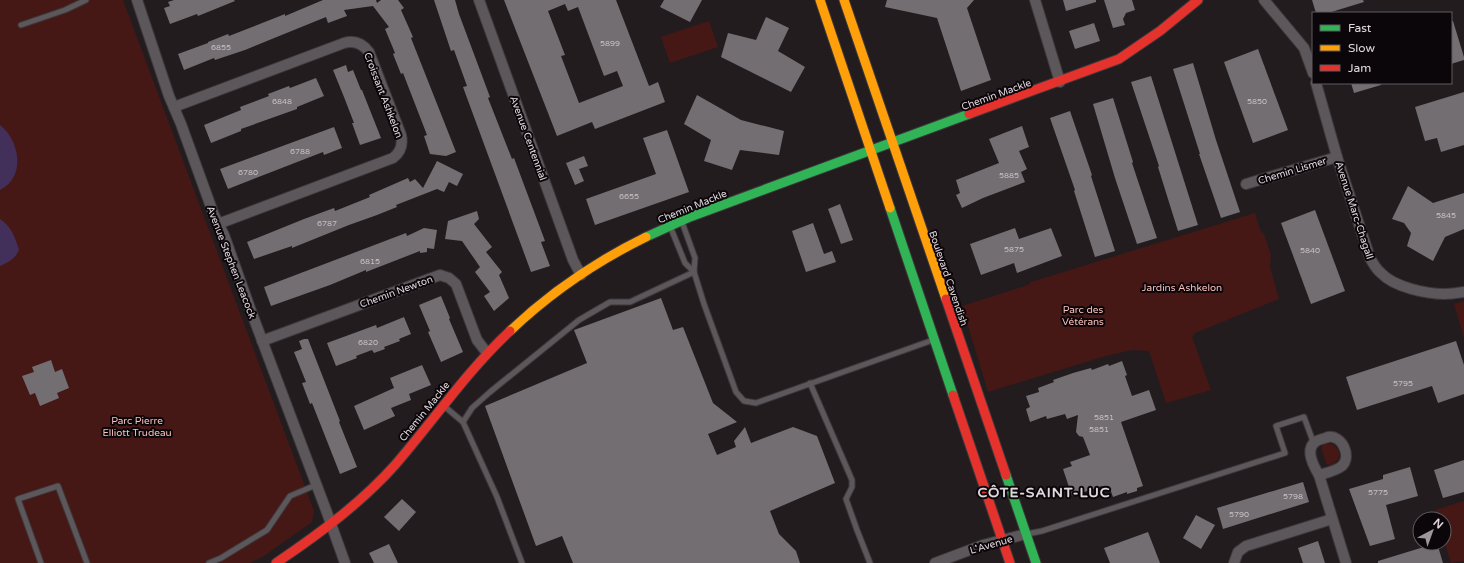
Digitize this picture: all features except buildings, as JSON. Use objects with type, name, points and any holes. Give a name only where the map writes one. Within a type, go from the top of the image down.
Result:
[{"type":"main road","points":[[820,0],[1010,563]]},
{"type":"main road","name":"Boulevard Cavendish","points":[[844,0],[1036,563]]},
{"type":"main road","name":"Chemin Mackle","points":[[276,563],[330,524],[366,494],[391,469],[487,353],[537,307],[581,275],[624,249],[681,221],[1119,59],[1140,47],[1172,23],[1198,0]]},
{"type":"street","name":"Avenue Stephen Leacock","points":[[137,0],[169,96],[218,224],[224,235],[345,563]]},
{"type":"street","name":"Avenue Centennial","points":[[479,0],[573,260],[581,275]]},
{"type":"street","points":[[1035,0],[1060,82]]},
{"type":"street","points":[[1264,0],[1304,48],[1312,70]]},
{"type":"street","name":"Croissant Ashkelon","points":[[174,106],[344,43],[354,42],[361,44],[369,52],[401,135],[401,148],[393,158],[218,224]]},
{"type":"street","name":"Avenue Marc-Chagall","points":[[1316,84],[1337,157],[1370,258],[1375,267],[1381,274],[1396,284],[1409,288],[1446,294],[1464,292]]},
{"type":"street","name":"Chemin Lismer","points":[[1246,184],[1337,157]]},
{"type":"street","name":"Chemin Newton","points":[[262,341],[440,275],[449,278],[456,284],[477,340],[487,353]]},
{"type":"street","points":[[1319,475],[1342,465],[1345,462],[1345,453],[1341,442],[1336,438],[1328,437],[1318,440],[1311,449],[1311,455],[1315,469],[1319,475],[1346,563]]},
{"type":"street","points":[[1234,563],[1238,552],[1246,546],[1332,519]]},
{"type":"street","name":"L'Avenue","points":[[935,563],[983,545],[1026,534]]},
{"type":"lane","points":[[21,25],[66,10],[86,0]]},
{"type":"lane","points":[[681,221],[695,258],[694,272],[704,304],[736,392],[744,401],[756,403],[935,340]]},
{"type":"lane","points":[[670,226],[684,263],[694,272]]},
{"type":"lane","points":[[463,422],[472,408],[490,392],[578,320],[610,302],[630,302],[694,272]]},
{"type":"lane","points":[[810,384],[852,480],[852,487],[846,500],[856,530],[870,563]]},
{"type":"lane","points":[[443,405],[463,422],[497,497],[522,563]]},
{"type":"lane","points":[[1026,534],[1042,531],[1285,453],[1276,426],[1304,417],[1314,444]]},
{"type":"lane","points":[[209,563],[221,558],[267,530],[290,496],[316,485]]},
{"type":"lane","points":[[41,563],[18,499],[58,486],[87,563]]},
{"type":"green space","name":"Parc Pierre Elliott Trudeau","points":[[0,0],[123,0],[314,511],[312,522],[264,556],[250,563],[0,563]]},
{"type":"green space","points":[[709,21],[718,47],[670,63],[661,37]]},
{"type":"green space","points":[[1255,213],[1260,230],[1264,234],[1271,255],[1270,267],[1279,299],[1195,333],[1192,337],[1211,390],[1166,403],[1149,351],[1132,350],[1102,357],[988,392],[962,306],[1028,285],[1031,282]]},
{"type":"green space","points":[[1464,301],[1464,338],[1454,304]]},
{"type":"green space","points":[[1326,443],[1335,446],[1339,452],[1337,460],[1330,465],[1326,464],[1322,450],[1322,445]]},
{"type":"green space","points":[[1464,501],[1464,561],[1451,563],[1447,551],[1452,551],[1452,511],[1435,510]]},
{"type":"shaded area","points":[[0,125],[7,132],[16,149],[17,168],[14,177],[0,190]]},
{"type":"shaded area","points":[[0,219],[12,232],[19,250],[16,256],[0,266]]},
{"type":"traffic: fast","points":[[646,237],[690,217],[969,114]]},
{"type":"traffic: fast","points":[[890,208],[953,395]]},
{"type":"traffic: fast","points":[[1006,475],[1036,563]]},
{"type":"traffic: slow","points":[[820,0],[890,208]]},
{"type":"traffic: slow","points":[[844,0],[946,299]]},
{"type":"traffic: slow","points":[[510,331],[541,304],[592,267],[646,237]]},
{"type":"traffic: jam","points":[[969,114],[1119,59],[1160,31],[1198,0]]},
{"type":"traffic: jam","points":[[946,299],[1006,475]]},
{"type":"traffic: jam","points":[[276,563],[339,517],[382,479],[479,362],[510,331]]},
{"type":"traffic: jam","points":[[953,395],[1010,563]]},
{"type":"district","name":"CÔTE-SAINT-LUC","points":[[1044,492]]},
{"type":"park label","name":"Jardins Ashkelon","points":[[1182,287]]},
{"type":"park label","name":"Parc des Vétérans","points":[[1083,314]]}]
